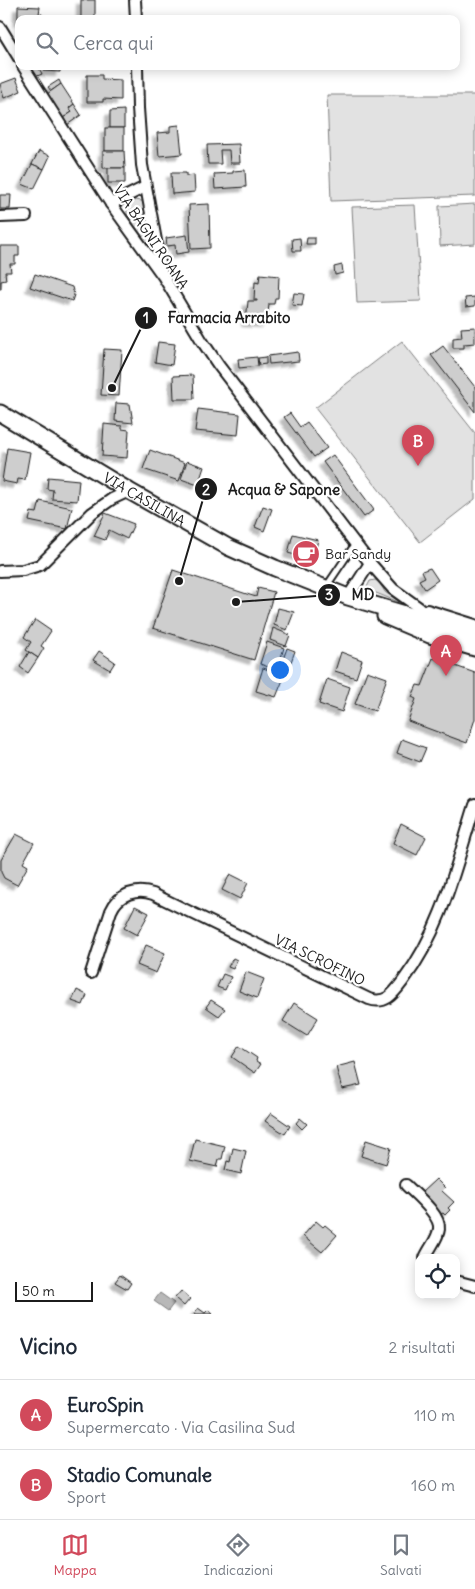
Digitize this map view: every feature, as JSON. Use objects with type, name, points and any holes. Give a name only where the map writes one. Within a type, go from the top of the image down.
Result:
[{"type":"main road","name":"VIA CASILINA","points":[[0,413],[128,491],[228,547],[348,597],[401,624],[475,648]]},
{"type":"main road","name":"VIA CASILINA","points":[[348,597],[475,635]]},
{"type":"street","points":[[136,0],[136,15]]},
{"type":"street","points":[[0,27],[15,51]]},
{"type":"street","name":"VIA BAGNI ROANA","points":[[27,70],[111,204],[163,276],[214,360],[370,563],[393,589],[417,606]]},
{"type":"street","points":[[137,70],[140,138],[145,187],[163,276]]},
{"type":"street","points":[[111,204],[145,187]]},
{"type":"street","points":[[0,217],[26,216]]},
{"type":"street","points":[[0,571],[22,570],[40,565],[92,513],[112,499],[128,491]]},
{"type":"street","points":[[348,597],[370,563]]},
{"type":"street","points":[[417,606],[475,625]]},
{"type":"street","points":[[417,606],[443,626]]},
{"type":"street","points":[[450,641],[475,655]]},
{"type":"street","name":"VIA SCROFINO","points":[[90,974],[115,903],[129,894],[146,892],[162,898],[369,999],[385,1000],[418,961],[430,940],[475,805]]},
{"type":"street","points":[[406,1185],[434,1214],[438,1221],[439,1231],[427,1254]]},
{"type":"street","points":[[460,1282],[475,1286]]},
{"type":"lane","points":[[326,588],[356,544]]},
{"type":"shaded area","points":[[327,95],[475,95],[475,196],[331,201]]},
{"type":"shaded area","points":[[135,200],[142,201],[145,206],[154,251],[152,251],[127,214],[127,206]]},
{"type":"shaded area","points":[[475,204],[475,244],[440,246],[439,206]]},
{"type":"shaded area","points":[[415,205],[421,301],[357,303],[352,207]]},
{"type":"shaded area","points":[[402,341],[475,433],[475,499],[420,542],[315,408]]},
{"type":"shaded area","points":[[375,580],[379,582],[385,592],[401,603],[366,589],[370,581]]},
{"type":"shaded area","points":[[160,1293],[174,1303],[168,1311],[154,1301]]},
{"type":"building","points":[[81,0],[95,0],[95,15],[81,15]]},
{"type":"building","points":[[18,6],[40,7],[39,14],[42,14],[42,15],[18,15]]},
{"type":"building","points":[[32,70],[40,70],[42,74],[35,77]]},
{"type":"building","points":[[60,70],[60,72],[43,71]]},
{"type":"building","points":[[87,75],[102,75],[102,79],[121,80],[121,100],[103,99],[103,102],[87,102]]},
{"type":"building","points":[[16,78],[21,91],[4,98],[0,84]]},
{"type":"building","points":[[59,80],[61,84],[51,91],[48,87]]},
{"type":"building","points":[[61,84],[74,104],[69,108],[72,112],[63,118],[47,94]]},
{"type":"building","points":[[74,104],[81,115],[67,125],[63,118],[72,112],[69,108]]},
{"type":"building","points":[[124,110],[124,128],[110,128],[110,111]]},
{"type":"building","points":[[179,125],[182,154],[159,156],[157,133],[170,132],[170,126]]},
{"type":"building","points":[[105,128],[124,128],[124,151],[105,151]]},
{"type":"building","points":[[239,144],[240,163],[230,163],[229,150],[220,150],[221,164],[208,164],[207,145]]},
{"type":"building","points":[[39,151],[50,156],[44,169],[32,164]]},
{"type":"building","points":[[103,151],[124,151],[125,168],[103,168]]},
{"type":"building","points":[[32,164],[44,169],[34,189],[22,184]]},
{"type":"building","points":[[108,168],[125,168],[125,183],[108,183]]},
{"type":"building","points":[[245,170],[246,187],[215,189],[214,174]]},
{"type":"building","points":[[171,173],[186,173],[186,176],[194,175],[195,192],[172,194]]},
{"type":"building","points":[[0,195],[11,195],[10,209],[0,209]]},
{"type":"building","points":[[209,204],[210,248],[191,249],[189,205]]},
{"type":"building","points":[[187,235],[189,252],[176,254],[175,245],[167,246],[166,238]]},
{"type":"building","points":[[300,238],[301,251],[293,251],[292,239]]},
{"type":"building","points":[[307,238],[315,238],[315,244],[306,244]]},
{"type":"building","points":[[0,246],[19,246],[19,256],[15,256],[15,264],[10,264],[11,272],[5,272],[6,280],[1,281],[1,289],[0,289]]},
{"type":"building","points":[[342,265],[343,273],[335,275],[334,267]]},
{"type":"building","points":[[35,274],[72,287],[74,295],[72,301],[30,287]]},
{"type":"building","points":[[260,274],[279,276],[278,298],[275,298],[274,304],[269,304],[267,323],[246,322],[248,301],[257,301],[254,300],[255,282],[259,283]]},
{"type":"building","points":[[294,293],[304,294],[302,306],[292,305]]},
{"type":"building","points":[[475,297],[475,306],[466,307],[465,298]]},
{"type":"building","points":[[475,327],[475,343],[464,344],[464,348],[453,348],[453,338],[462,337],[461,328]]},
{"type":"building","points":[[158,342],[175,344],[172,365],[155,362]]},
{"type":"building","points":[[443,346],[475,387],[475,412],[431,355]]},
{"type":"building","points":[[104,349],[122,350],[119,396],[101,395]]},
{"type":"building","points":[[298,352],[299,361],[269,364],[268,356]]},
{"type":"building","points":[[257,357],[258,366],[239,368],[238,359]]},
{"type":"building","points":[[266,357],[266,364],[259,365],[258,358]]},
{"type":"building","points":[[193,375],[194,399],[174,399],[173,376]]},
{"type":"building","points":[[116,403],[130,404],[133,423],[115,421]]},
{"type":"building","points":[[198,409],[240,414],[238,435],[195,431]]},
{"type":"building","points":[[290,413],[300,427],[307,422],[327,448],[314,457],[284,417]]},
{"type":"building","points":[[104,424],[122,426],[122,429],[129,430],[127,458],[102,456]]},
{"type":"building","points":[[7,448],[30,452],[25,480],[18,479],[17,484],[2,481]]},
{"type":"building","points":[[150,450],[185,463],[179,481],[143,469]]},
{"type":"building","points":[[333,455],[374,510],[364,517],[323,462]]},
{"type":"building","points":[[187,461],[204,467],[198,485],[181,479]]},
{"type":"building","points":[[48,477],[79,480],[77,501],[52,499],[53,490],[47,489]]},
{"type":"building","points":[[40,501],[72,508],[67,529],[29,521],[31,512],[37,513]]},
{"type":"building","points":[[263,506],[272,509],[264,531],[255,527]]},
{"type":"building","points":[[105,513],[134,524],[127,539],[109,530],[105,540],[94,536]]},
{"type":"building","points":[[293,534],[318,540],[313,560],[288,553]]},
{"type":"building","points":[[430,568],[438,580],[425,589],[419,580],[425,577],[422,571]]},
{"type":"building","points":[[173,570],[256,597],[258,588],[274,592],[254,660],[153,628]]},
{"type":"building","points":[[278,608],[294,612],[287,630],[274,625]]},
{"type":"building","points":[[35,620],[51,631],[41,646],[44,648],[38,658],[26,650],[31,642],[24,637]]},
{"type":"building","points":[[273,628],[290,635],[286,646],[270,640]]},
{"type":"building","points":[[267,642],[284,648],[277,670],[260,664]]},
{"type":"building","points":[[287,648],[295,651],[287,673],[279,671]]},
{"type":"building","points":[[99,651],[115,662],[110,670],[93,660]]},
{"type":"building","points":[[29,652],[38,658],[28,673],[20,667]]},
{"type":"building","points":[[341,652],[362,660],[356,678],[335,671]]},
{"type":"building","points":[[433,658],[475,673],[475,719],[467,743],[408,721],[416,699],[412,697],[417,685],[422,686]]},
{"type":"building","points":[[263,668],[285,675],[276,697],[256,691]]},
{"type":"building","points":[[367,671],[387,678],[375,711],[355,704]]},
{"type":"building","points":[[327,679],[350,687],[342,712],[319,704]]},
{"type":"building","points":[[402,739],[426,748],[420,762],[397,753]]},
{"type":"building","points":[[401,824],[426,837],[417,855],[393,843]]},
{"type":"building","points":[[16,834],[34,843],[23,863],[28,866],[17,885],[4,878],[1,872],[1,860]]},
{"type":"building","points":[[230,874],[248,883],[240,899],[222,890]]},
{"type":"building","points":[[135,906],[149,913],[137,935],[124,928]]},
{"type":"building","points":[[146,945],[165,953],[156,973],[137,965]]},
{"type":"building","points":[[233,958],[237,960],[233,969],[228,967]]},
{"type":"building","points":[[246,972],[264,979],[257,998],[239,991]]},
{"type":"building","points":[[223,974],[231,977],[225,990],[217,987]]},
{"type":"building","points":[[77,990],[87,995],[83,1005],[72,1001]]},
{"type":"building","points":[[211,1000],[225,1009],[219,1016],[206,1007]]},
{"type":"building","points":[[294,1003],[318,1018],[307,1036],[283,1021]]},
{"type":"building","points":[[239,1046],[257,1058],[256,1061],[261,1064],[255,1073],[232,1057]]},
{"type":"building","points":[[355,1062],[361,1085],[342,1089],[336,1067]]},
{"type":"building","points":[[271,1113],[290,1126],[285,1134],[265,1121]]},
{"type":"building","points":[[300,1118],[307,1124],[302,1129],[296,1123]]},
{"type":"building","points":[[195,1139],[225,1146],[222,1159],[219,1159],[217,1167],[190,1161]]},
{"type":"building","points":[[366,1140],[391,1148],[386,1164],[361,1156]]},
{"type":"building","points":[[233,1148],[246,1151],[241,1174],[225,1170],[227,1161],[230,1162]]},
{"type":"building","points":[[436,1179],[445,1188],[442,1191],[454,1202],[448,1208],[450,1210],[445,1215],[441,1214],[421,1193]]},
{"type":"building","points":[[316,1221],[323,1227],[325,1225],[337,1235],[322,1252],[303,1236]]},
{"type":"building","points":[[120,1275],[131,1283],[127,1289],[115,1282]]},
{"type":"building","points":[[181,1291],[190,1299],[184,1306],[175,1298]]},
{"type":"building","points":[[198,1308],[205,1313],[208,1310],[213,1314],[194,1314]]},
{"type":"place","name":"Farmacia Arrabito","points":[[112,388]]},
{"type":"place","name":"Stadio Comunale","points":[[418,466]]},
{"type":"place","name":"Bar Sandy","points":[[306,554]]},
{"type":"place","name":"Acqua & Sapone","points":[[179,581]]},
{"type":"place","name":"MD","points":[[236,602]]},
{"type":"place","name":"EuroSpin","points":[[446,676]]}]
